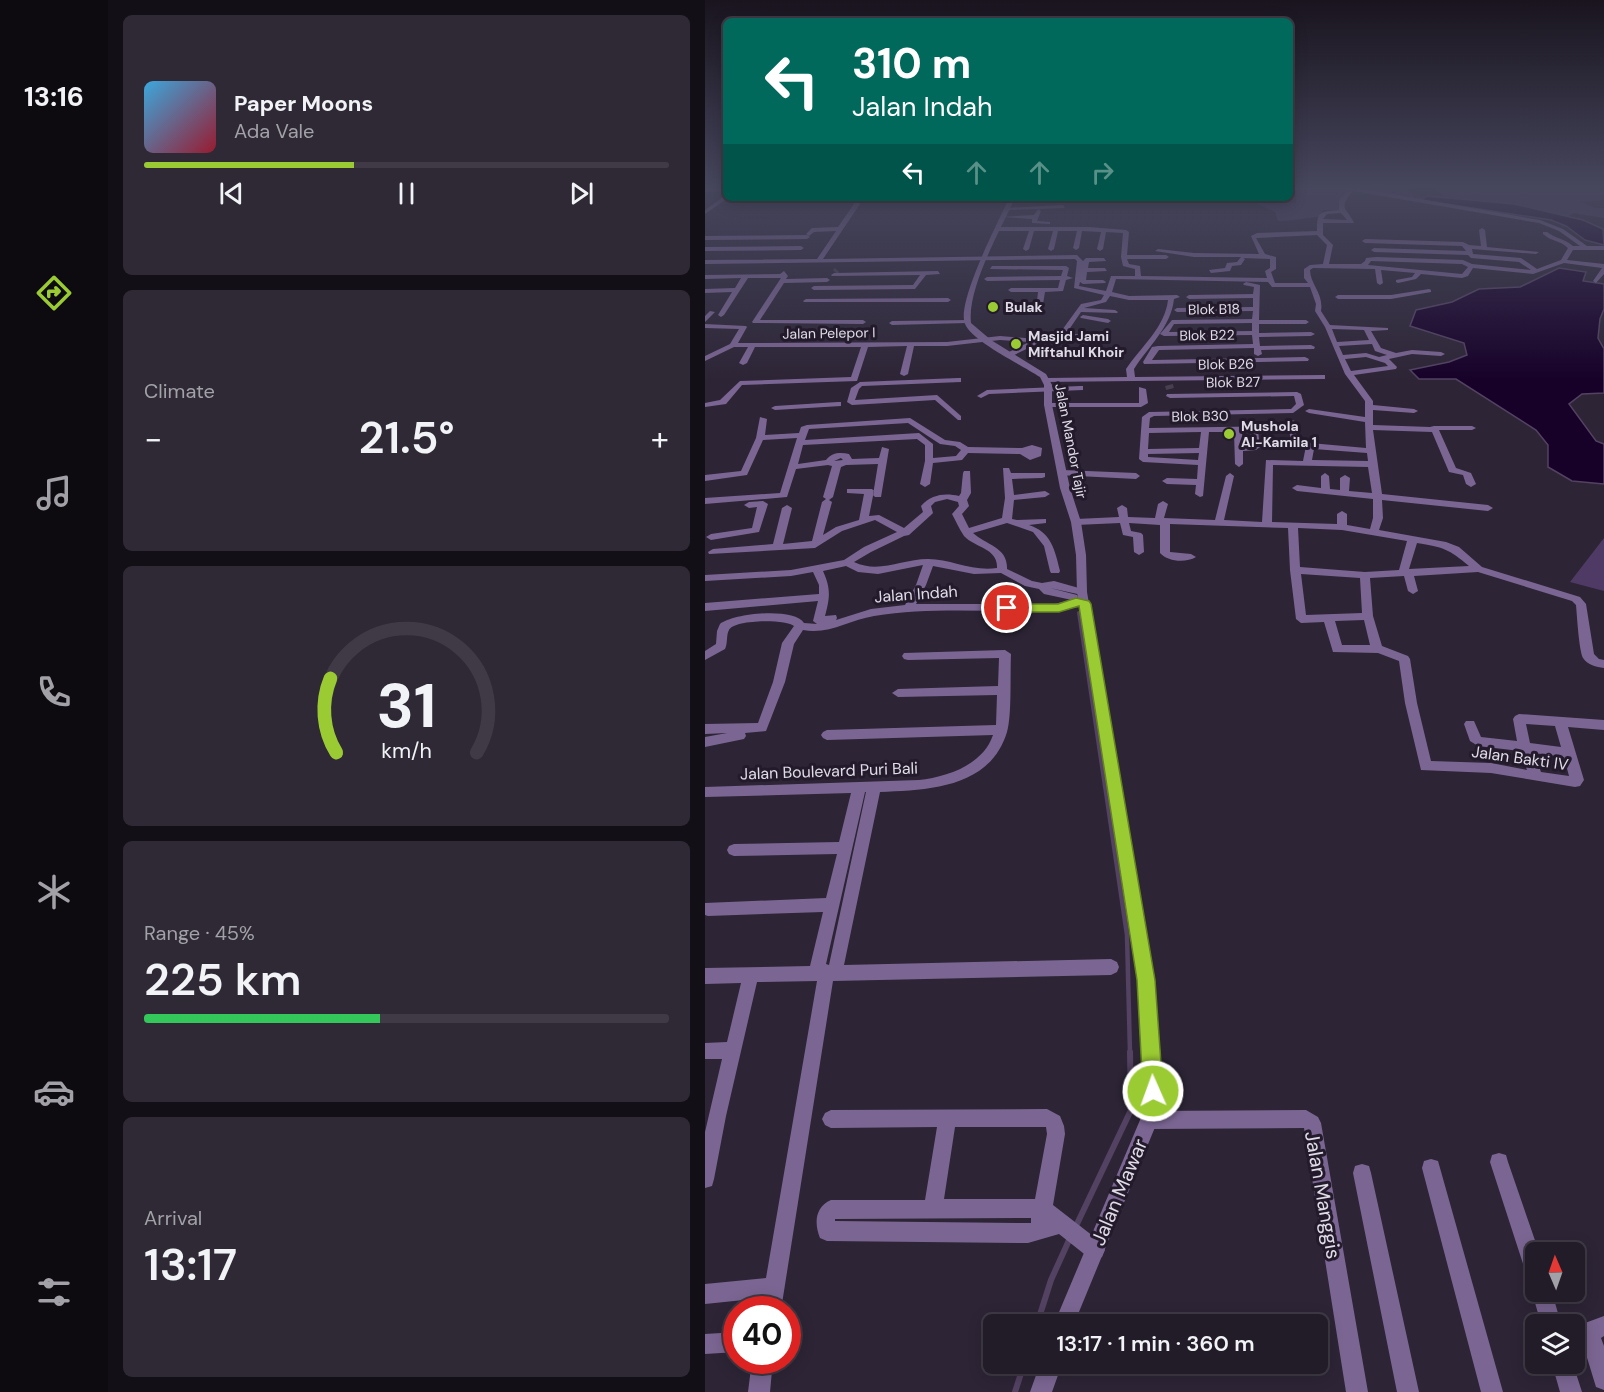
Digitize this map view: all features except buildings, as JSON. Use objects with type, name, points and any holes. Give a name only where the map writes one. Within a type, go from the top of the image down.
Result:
[{"type":"street","points":[[819,260],[826,250]]},
{"type":"street","points":[[892,323],[967,321],[968,299],[990,250]]},
{"type":"street","points":[[1126,250],[1126,266],[1138,267],[1138,277]]},
{"type":"street","points":[[1260,250],[1262,256]]},
{"type":"street","points":[[1326,266],[1329,250]]},
{"type":"street","points":[[1374,250],[1469,250],[1475,257],[1521,260],[1536,255],[1537,250]]},
{"type":"street","points":[[1563,261],[1570,250]]},
{"type":"street","points":[[1361,251],[1368,259],[1463,262],[1471,266],[1537,271],[1563,261],[1604,267],[1596,281]]},
{"type":"street","points":[[1125,254],[1272,257],[1273,269],[1268,271],[1272,285],[1313,285]]},
{"type":"street","points":[[1125,254],[1166,257]]},
{"type":"street","points":[[1205,278],[1205,271],[1228,270],[1229,264],[1239,264],[1242,256]]},
{"type":"street","points":[[1076,257],[1080,261],[1083,282],[1103,282]]},
{"type":"street","points":[[705,262],[1105,257],[1086,260],[1076,287],[1129,298],[1183,294],[1252,284],[1257,285],[1255,334],[1264,373]]},
{"type":"street","points":[[1362,266],[1368,262],[1368,259]]},
{"type":"street","points":[[826,288],[843,260]]},
{"type":"street","points":[[1521,260],[1537,271]]},
{"type":"street","points":[[793,261],[755,320],[758,323],[863,322]]},
{"type":"street","points":[[1398,281],[1414,278],[1424,271],[1427,262]]},
{"type":"street","points":[[1429,291],[1391,297],[1327,297],[1308,278],[1309,267],[1362,266],[1465,276],[1471,266]]},
{"type":"street","points":[[992,268],[1066,268],[1061,290],[1011,290]]},
{"type":"street","points":[[1379,268],[1380,283]]},
{"type":"street","points":[[1169,277],[1170,269]]},
{"type":"street","points":[[987,279],[1064,278],[1080,273],[1105,270]]},
{"type":"street","points":[[705,277],[783,275],[819,280],[834,274],[938,273]]},
{"type":"street","points":[[814,288],[911,287],[918,286],[924,274]]},
{"type":"street","points":[[721,315],[746,276]]},
{"type":"street","points":[[1010,355],[1037,341],[1056,340],[1062,336],[1083,305],[1104,301],[1113,277],[1271,280]]},
{"type":"street","points":[[1009,300],[1015,279]]},
{"type":"street","points":[[819,280],[804,304],[871,305],[876,303],[875,301],[948,300]]},
{"type":"street","points":[[1170,285],[1183,294],[1258,296]]},
{"type":"street","points":[[705,291],[736,290]]},
{"type":"street","points":[[1039,310],[1043,290]]},
{"type":"street","points":[[1374,531],[1378,518],[1377,495],[1371,464],[1370,407],[1367,396],[1339,357],[1328,327],[1318,311],[1319,304],[1327,297],[1345,293],[1381,292]]},
{"type":"street","points":[[1131,379],[1130,369],[1166,318],[1171,305],[1183,294]]},
{"type":"street","points":[[1177,310],[1256,309]]},
{"type":"street","points":[[705,320],[712,312]]},
{"type":"street","points":[[1077,314],[1115,312]]},
{"type":"street","points":[[791,323],[797,314]]},
{"type":"street","points":[[1077,314],[1108,321]]},
{"type":"street","points":[[1353,316],[1356,327]]},
{"type":"street","name":"Jalan Mandor Tajir","points":[[967,321],[973,331],[1036,370],[1047,385],[1048,405],[1062,473],[1076,522]]},
{"type":"street","name":"Blok B18","points":[[1255,334],[1164,334],[1172,322],[1306,322]]},
{"type":"street","points":[[705,326],[744,327],[733,345],[706,356]]},
{"type":"street","points":[[1328,327],[1386,329]]},
{"type":"street","points":[[1367,330],[1378,349],[1396,356]]},
{"type":"street","points":[[1255,334],[1311,334]]},
{"type":"street","points":[[805,346],[809,336]]},
{"type":"street","points":[[1062,336],[1105,337]]},
{"type":"street","name":"Jalan Pelepor I","points":[[733,345],[867,347],[968,343],[1009,338],[1037,341]]},
{"type":"street","points":[[1334,344],[1375,342]]},
{"type":"street","points":[[904,374],[911,344]]},
{"type":"street","points":[[743,363],[753,345]]},
{"type":"street","points":[[775,408],[838,404],[837,408],[843,410],[851,407],[867,347]]},
{"type":"street","points":[[705,405],[723,402],[739,383],[854,379],[867,347]]},
{"type":"street","name":"Blok B22","points":[[1260,360],[1147,362],[1158,348],[1311,347]]},
{"type":"street","points":[[1379,359],[1414,352],[1441,354]]},
{"type":"street","points":[[1339,357],[1366,355],[1388,361],[1401,373]]},
{"type":"street","points":[[1260,360],[1305,359]]},
{"type":"street","points":[[1349,374],[1393,367]]},
{"type":"street","name":"Blok B26","points":[[1047,385],[1131,379],[1170,387],[1293,381],[1321,377]]},
{"type":"street","points":[[828,387],[958,380]]},
{"type":"street","points":[[981,396],[987,392],[1047,385],[1101,387]]},
{"type":"street","points":[[1170,387],[1171,413]]},
{"type":"street","name":"Blok B27","points":[[1170,387],[1297,394],[1300,405],[1293,411],[1288,411]]},
{"type":"street","points":[[1048,405],[1141,405],[1144,403],[1142,389]]},
{"type":"street","points":[[852,403],[937,397],[959,418]]},
{"type":"street","points":[[1370,407],[1414,411]]},
{"type":"street","points":[[1202,463],[1143,459],[1144,431],[1148,415],[1288,411],[1295,441]]},
{"type":"street","points":[[1309,411],[1369,423],[1435,430],[1437,427],[1472,428]]},
{"type":"street","points":[[705,478],[743,474],[760,438],[763,419]]},
{"type":"street","points":[[705,509],[784,495],[805,428],[841,421],[910,420],[943,442]]},
{"type":"street","name":"Blok B30","points":[[1144,431],[1292,428]]},
{"type":"street","points":[[1237,429],[1239,464]]},
{"type":"street","points":[[1239,449],[1257,447],[1254,429]]},
{"type":"street","points":[[1200,494],[1205,430]]},
{"type":"street","points":[[1435,430],[1452,470],[1466,472],[1471,484]]},
{"type":"street","points":[[760,438],[846,440],[917,436],[929,444],[943,442],[957,444],[966,450],[1024,451],[1032,448],[1039,450],[1039,453],[1058,452]]},
{"type":"street","points":[[816,544],[838,461],[846,440]]},
{"type":"street","points":[[929,444],[925,487],[930,502]]},
{"type":"street","points":[[1308,463],[1309,446],[1371,451]]},
{"type":"street","points":[[1334,448],[1337,463]]},
{"type":"street","points":[[878,495],[885,449]]},
{"type":"street","points":[[929,461],[951,460],[963,455],[966,450]]},
{"type":"street","points":[[1143,452],[1203,450]]},
{"type":"street","points":[[792,467],[838,461],[883,461]]},
{"type":"street","points":[[1267,525],[1268,463],[1371,464]]},
{"type":"street","points":[[705,470],[747,466]]},
{"type":"street","points":[[967,473],[966,493],[962,500],[964,506],[957,514],[967,532],[1000,554],[1002,570]]},
{"type":"street","points":[[1013,521],[1007,473],[1042,475]]},
{"type":"street","points":[[1062,473],[1136,476]]},
{"type":"street","points":[[1219,523],[1230,476]]},
{"type":"street","points":[[1325,476],[1326,490]]},
{"type":"street","points":[[1344,491],[1345,478]]},
{"type":"street","points":[[1167,481],[1201,482]]},
{"type":"street","points":[[1296,488],[1344,491],[1488,508]]},
{"type":"street","points":[[850,491],[869,491],[863,521]]},
{"type":"street","points":[[1010,498],[1045,494]]},
{"type":"street","points":[[705,578],[817,569],[847,563],[866,550],[906,533],[928,513],[926,506],[930,502],[947,496],[962,500]]},
{"type":"street","points":[[705,501],[764,500]]},
{"type":"street","points":[[711,537],[756,530],[764,500]]},
{"type":"street","points":[[867,503],[878,504],[876,518]]},
{"type":"street","points":[[1163,504],[1165,553],[1169,557],[1191,557]]},
{"type":"street","points":[[777,547],[787,508]]},
{"type":"street","points":[[1122,508],[1126,533],[1138,535],[1139,552]]},
{"type":"street","points":[[1342,514],[1342,527]]},
{"type":"street","points":[[809,553],[816,544],[832,532],[876,518],[906,533]]},
{"type":"street","points":[[1076,522],[1125,520],[1162,523],[1342,527],[1374,531],[1455,549],[1478,569]]},
{"type":"street","points":[[967,532],[1013,521],[1043,521]]},
{"type":"street","points":[[1013,521],[1036,530],[1045,538],[1052,554],[1055,571]]},
{"type":"street","name":"Jalan Mawar","points":[[1068,1314],[1149,1120],[1153,1091],[1146,980],[1084,598],[1076,522]]},
{"type":"street","points":[[1293,527],[1301,619],[1368,616]]},
{"type":"street","points":[[1413,539],[1406,572],[1413,591]]},
{"type":"street","points":[[713,552],[816,544]]},
{"type":"street","points":[[847,563],[860,571],[869,572],[911,563],[929,562],[974,572],[1002,570],[1029,584],[1042,586],[1045,591],[1084,598]]},
{"type":"street","points":[[910,604],[921,585],[929,562]]},
{"type":"street","points":[[1295,570],[1314,566],[1365,575],[1478,569],[1576,599],[1581,604],[1589,656],[1596,663],[1604,664]]},
{"type":"street","points":[[817,569],[824,585],[819,622],[864,609],[910,604],[1032,603]]},
{"type":"street","points":[[1329,618],[1337,649],[1377,649],[1368,616],[1365,575]]},
{"type":"street","points":[[705,607],[824,597]]},
{"type":"street","name":"Jalan Indah","points":[[705,656],[721,646],[722,630],[730,622],[791,618],[800,626],[822,629],[862,615],[886,611],[1059,608],[1084,598]]},
{"type":"street","points":[[705,729],[762,728],[779,682],[788,644],[800,626]]},
{"type":"street","name":"Jalan Bakti IV","points":[[1377,649],[1388,651],[1404,659],[1411,703],[1426,766],[1491,768],[1536,777],[1576,781],[1560,722]]},
{"type":"street","name":"Jalan Boulevard Puri Bali","points":[[705,792],[867,788],[938,783],[976,766],[995,748],[1002,730],[1006,657],[1001,653],[908,656]]},
{"type":"street","points":[[898,693],[1004,690]]},
{"type":"street","points":[[1536,777],[1525,747],[1519,719],[1604,725]]},
{"type":"street","points":[[1470,724],[1474,738],[1478,741],[1569,753]]},
{"type":"street","points":[[827,735],[1002,730]]},
{"type":"street","points":[[705,741],[740,736]]},
{"type":"street","points":[[826,972],[831,905],[843,848],[867,788]]},
{"type":"street","points":[[773,1296],[826,972],[867,788]]},
{"type":"street","points":[[733,850],[843,848]]},
{"type":"street","points":[[708,909],[831,905]]},
{"type":"street","points":[[705,976],[1111,967]]},
{"type":"street","points":[[705,1179],[732,1050],[751,975]]},
{"type":"street","points":[[705,1051],[732,1050]]},
{"type":"street","points":[[831,1119],[1047,1118],[1053,1120],[1056,1134],[1039,1229]]},
{"type":"street","name":"Jalan Manggis","points":[[1149,1120],[1306,1119],[1312,1122],[1357,1392]]},
{"type":"street","points":[[933,1210],[947,1120]]},
{"type":"street","points":[[1500,1162],[1526,1242]]},
{"type":"street","points":[[1431,1168],[1492,1392]]},
{"type":"street","points":[[1362,1173],[1408,1392]]},
{"type":"street","points":[[1068,1231],[1039,1229],[1028,1233],[827,1231],[825,1228],[827,1214],[831,1210],[1042,1208],[1068,1231],[1095,1250]]},
{"type":"street","points":[[705,1294],[775,1287]]},
{"type":"street","points":[[1604,1326],[1592,1330],[1591,1338],[1604,1379]]},
{"type":"street","points":[[705,1344],[723,1343]]},
{"type":"street","points":[[759,1392],[761,1374]]},
{"type":"street","points":[[1041,1392],[1047,1374]]},
{"type":"street","points":[[1566,1374],[1571,1392]]},
{"type":"shaded area","points":[[1559,268],[1586,272],[1583,281],[1604,284],[1604,309],[1600,319],[1598,338],[1604,349],[1604,393],[1582,394],[1569,404],[1596,441],[1604,444],[1604,484],[1572,481],[1548,467],[1548,445],[1536,430],[1456,379],[1419,379],[1410,370],[1449,362],[1467,355],[1464,343],[1410,326],[1416,310],[1452,302],[1479,289],[1520,287]]},
{"type":"shaded area","points":[[1604,538],[1604,591],[1570,582]]},
{"type":"waterway","points":[[1079,613],[1105,787]]},
{"type":"waterway","points":[[1105,785],[1127,935],[1130,1053]]},
{"type":"waterway","points":[[1076,1226],[1131,1110],[1130,1052]]},
{"type":"waterway","points":[[1040,1314],[1051,1280],[1070,1238]]},
{"type":"waterway","points":[[1015,1392],[1021,1374]]},
{"type":"tunnel","points":[[1169,385],[1170,389]]},
{"type":"place","name":"Bulak","points":[[993,307]]},
{"type":"place","name":"Masjid Jami Miftahul Khoir","points":[[1016,344]]},
{"type":"place","name":"Mushola Al-Kamila 1","points":[[1229,434]]},
{"type":"route","points":[[1007,608],[1059,608],[1076,602],[1085,604],[1146,980],[1153,1091]]}]
